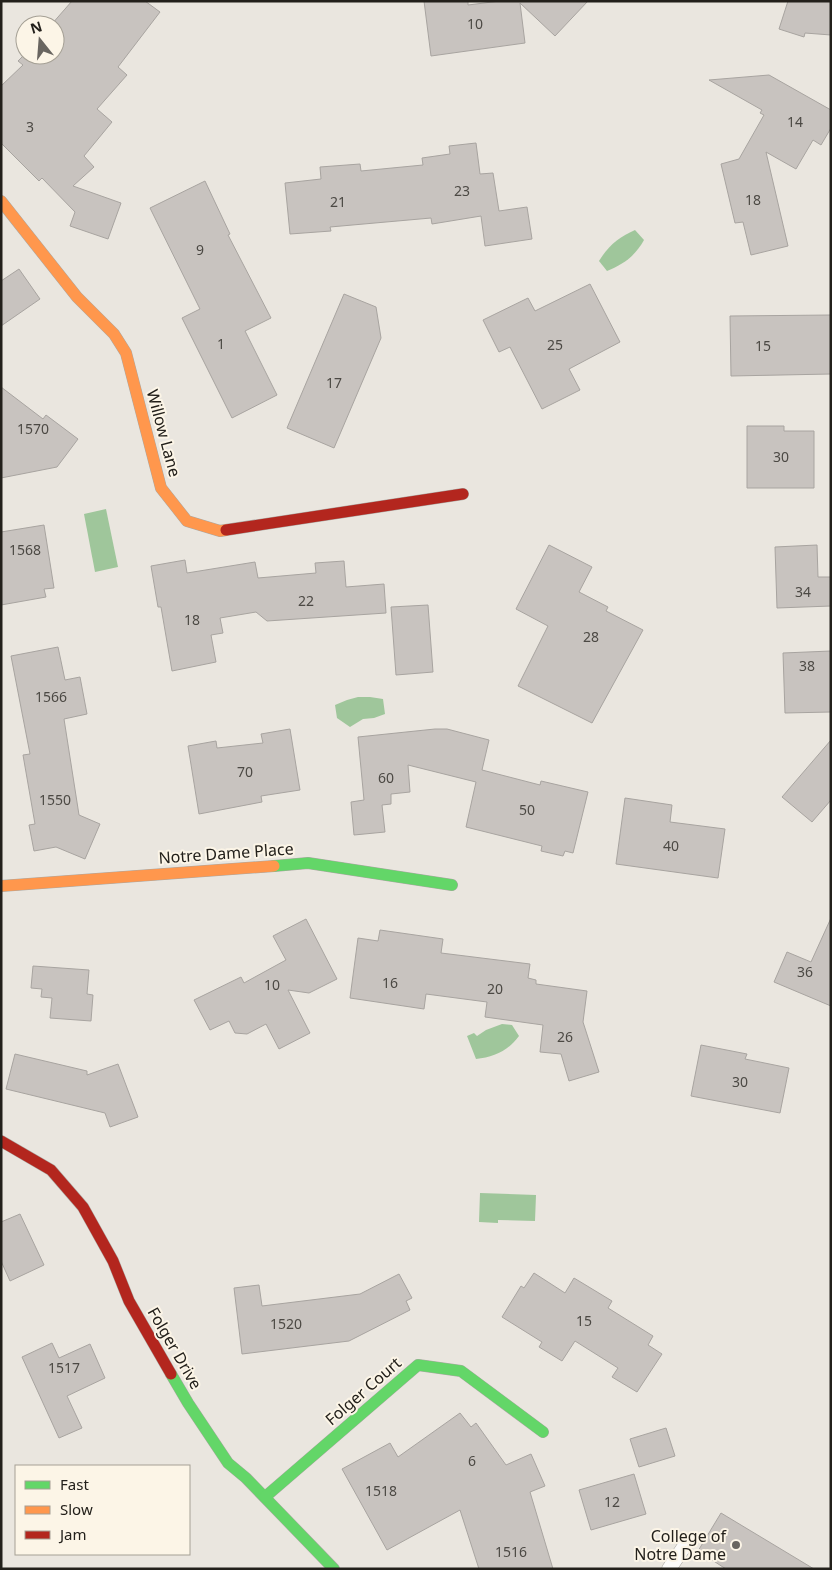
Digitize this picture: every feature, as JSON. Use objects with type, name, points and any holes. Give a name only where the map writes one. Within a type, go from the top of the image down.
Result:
[{"type":"street","name":"Willow Lane","points":[[1,201],[77,297],[114,334],[126,353],[161,488],[187,521],[220,531],[463,494]]},
{"type":"street","name":"Notre Dame Place","points":[[1,886],[308,863],[452,885]]},
{"type":"street","name":"Folger Drive","points":[[1,1141],[51,1170],[83,1207],[113,1260],[129,1301],[188,1403],[228,1463],[246,1478],[334,1569]]},
{"type":"street","name":"Folger Court","points":[[265,1497],[418,1365],[461,1371],[543,1432]]},
{"type":"lane","points":[[669,1569],[688,1541]]},
{"type":"shaded area","points":[[635,230],[644,240],[641,246],[628,259],[607,271],[599,261],[602,256],[614,242]]},
{"type":"shaded area","points":[[106,509],[118,567],[95,572],[84,514]]},
{"type":"shaded area","points":[[358,697],[383,699],[385,714],[363,719],[350,727],[337,718],[335,705]]},
{"type":"shaded area","points":[[502,1024],[512,1025],[519,1036],[510,1046],[500,1052],[489,1057],[476,1059],[467,1036],[474,1033],[477,1036],[486,1030]]},
{"type":"shaded area","points":[[480,1193],[536,1195],[535,1221],[498,1220],[498,1223],[479,1222]]},
{"type":"building","points":[[72,1],[145,1],[160,12],[118,67],[127,75],[97,109],[112,122],[84,156],[94,167],[73,186],[121,203],[108,239],[70,226],[75,212],[42,178],[39,181],[1,143],[1,86],[23,65],[65,65],[65,15],[60,15]]},
{"type":"building","points":[[424,1],[468,1],[468,5],[500,1],[588,1],[555,36],[520,3],[525,43],[431,56]]},
{"type":"building","points":[[788,1],[831,1],[831,35],[805,33],[804,37],[779,29]]},
{"type":"building","points":[[769,75],[831,110],[831,128],[821,145],[813,140],[796,169],[766,152],[788,246],[751,255],[743,222],[735,223],[721,164],[739,159],[764,115],[760,113],[762,110],[709,80]]},
{"type":"building","points":[[476,143],[480,174],[493,173],[499,211],[527,207],[532,239],[485,246],[481,216],[432,224],[431,218],[330,227],[331,231],[290,234],[285,183],[321,179],[320,167],[360,164],[361,171],[423,165],[422,158],[450,154],[449,146]]},
{"type":"building","points":[[205,181],[230,234],[228,235],[271,318],[245,331],[277,395],[232,418],[182,318],[200,309],[150,208]]},
{"type":"building","points":[[19,269],[40,299],[1,326],[1,281]]},
{"type":"building","points":[[590,284],[620,342],[569,369],[580,390],[542,409],[510,347],[499,352],[483,320],[528,298],[535,311]]},
{"type":"building","points":[[344,294],[376,307],[381,338],[334,448],[287,428]]},
{"type":"building","points":[[831,315],[831,374],[731,376],[730,316]]},
{"type":"building","points":[[1,387],[43,419],[46,415],[78,439],[57,467],[1,478]]},
{"type":"building","points":[[747,426],[784,426],[784,431],[814,431],[814,488],[747,488]]},
{"type":"building","points":[[44,525],[54,588],[44,589],[46,597],[1,605],[1,532]]},
{"type":"building","points":[[549,545],[592,567],[579,592],[608,607],[606,611],[643,630],[592,723],[518,686],[548,626],[516,609]]},
{"type":"building","points":[[817,545],[818,577],[831,577],[831,606],[777,608],[775,547]]},
{"type":"building","points":[[185,560],[187,573],[255,562],[258,578],[316,573],[315,563],[344,561],[346,587],[384,584],[386,613],[267,621],[256,612],[220,618],[223,633],[211,635],[216,662],[172,671],[161,607],[158,607],[151,566]]},
{"type":"building","points":[[428,605],[433,672],[396,675],[391,607]]},
{"type":"building","points":[[58,647],[65,680],[80,677],[87,714],[64,719],[79,815],[100,824],[85,859],[56,847],[34,851],[29,825],[35,824],[23,755],[30,754],[11,656]]},
{"type":"building","points":[[831,651],[831,712],[785,713],[783,653]]},
{"type":"building","points":[[290,729],[300,790],[261,796],[262,802],[199,814],[188,746],[216,741],[217,748],[263,743],[261,734]]},
{"type":"building","points":[[447,729],[489,740],[482,770],[540,785],[541,781],[588,792],[573,853],[565,851],[563,856],[541,851],[542,846],[466,827],[476,782],[408,765],[410,792],[391,794],[391,804],[382,805],[385,832],[354,835],[351,802],[364,800],[358,737]]},
{"type":"building","points":[[831,740],[831,800],[812,822],[782,797]]},
{"type":"building","points":[[625,798],[672,805],[670,822],[725,829],[718,878],[616,864]]},
{"type":"building","points":[[831,918],[831,1006],[774,982],[787,952],[811,962]]},
{"type":"building","points":[[306,919],[337,979],[309,993],[288,990],[310,1033],[279,1049],[266,1024],[247,1034],[235,1033],[229,1021],[210,1030],[194,1000],[241,977],[244,983],[286,960],[273,936]]},
{"type":"building","points":[[380,930],[443,939],[441,953],[530,964],[528,978],[536,980],[536,984],[587,991],[583,1022],[599,1072],[569,1081],[561,1054],[540,1052],[543,1025],[485,1017],[487,1002],[426,994],[424,1009],[350,998],[358,938],[378,941]]},
{"type":"building","points":[[33,966],[89,970],[87,994],[93,995],[91,1021],[50,1018],[52,998],[41,997],[42,989],[31,988]]},
{"type":"building","points":[[701,1045],[747,1054],[745,1059],[789,1068],[780,1113],[691,1096]]},
{"type":"building","points":[[15,1054],[87,1071],[87,1075],[118,1064],[138,1117],[110,1127],[105,1113],[6,1089]]},
{"type":"building","points":[[20,1214],[44,1265],[10,1281],[1,1261],[1,1222]]},
{"type":"building","points":[[534,1273],[565,1293],[574,1278],[612,1301],[608,1308],[653,1336],[648,1345],[662,1354],[637,1392],[612,1377],[618,1368],[575,1341],[562,1361],[539,1347],[542,1342],[502,1317],[521,1286],[524,1288]]},
{"type":"building","points":[[399,1274],[412,1298],[406,1301],[410,1310],[349,1341],[242,1354],[234,1288],[259,1285],[262,1306],[360,1294]]},
{"type":"building","points":[[52,1343],[59,1358],[90,1344],[105,1378],[67,1396],[82,1428],[59,1438],[22,1357]]},
{"type":"building","points":[[460,1413],[471,1427],[476,1423],[506,1465],[531,1454],[545,1486],[530,1492],[553,1569],[479,1569],[460,1510],[387,1550],[342,1469],[390,1443],[398,1457]]},
{"type":"building","points":[[666,1428],[675,1456],[639,1467],[630,1439]]},
{"type":"building","points":[[634,1474],[646,1514],[591,1530],[579,1490]]},
{"type":"building","points":[[721,1513],[814,1569],[726,1569],[698,1551]]},
{"type":"traffic: fast","points":[[274,866],[308,863],[452,885]]},
{"type":"traffic: fast","points":[[265,1497],[418,1365],[461,1371],[543,1432]]},
{"type":"traffic: fast","points":[[171,1374],[228,1463],[246,1478],[334,1569]]},
{"type":"traffic: slow","points":[[1,201],[77,297],[114,334],[126,353],[161,488],[187,521],[220,531],[226,530]]},
{"type":"traffic: slow","points":[[1,886],[274,866]]},
{"type":"traffic: jam","points":[[226,530],[463,494]]},
{"type":"traffic: jam","points":[[1,1141],[51,1170],[83,1207],[113,1261],[129,1301],[171,1374]]},
{"type":"place","name":"College of Notre Dame","points":[[736,1545]]}]
